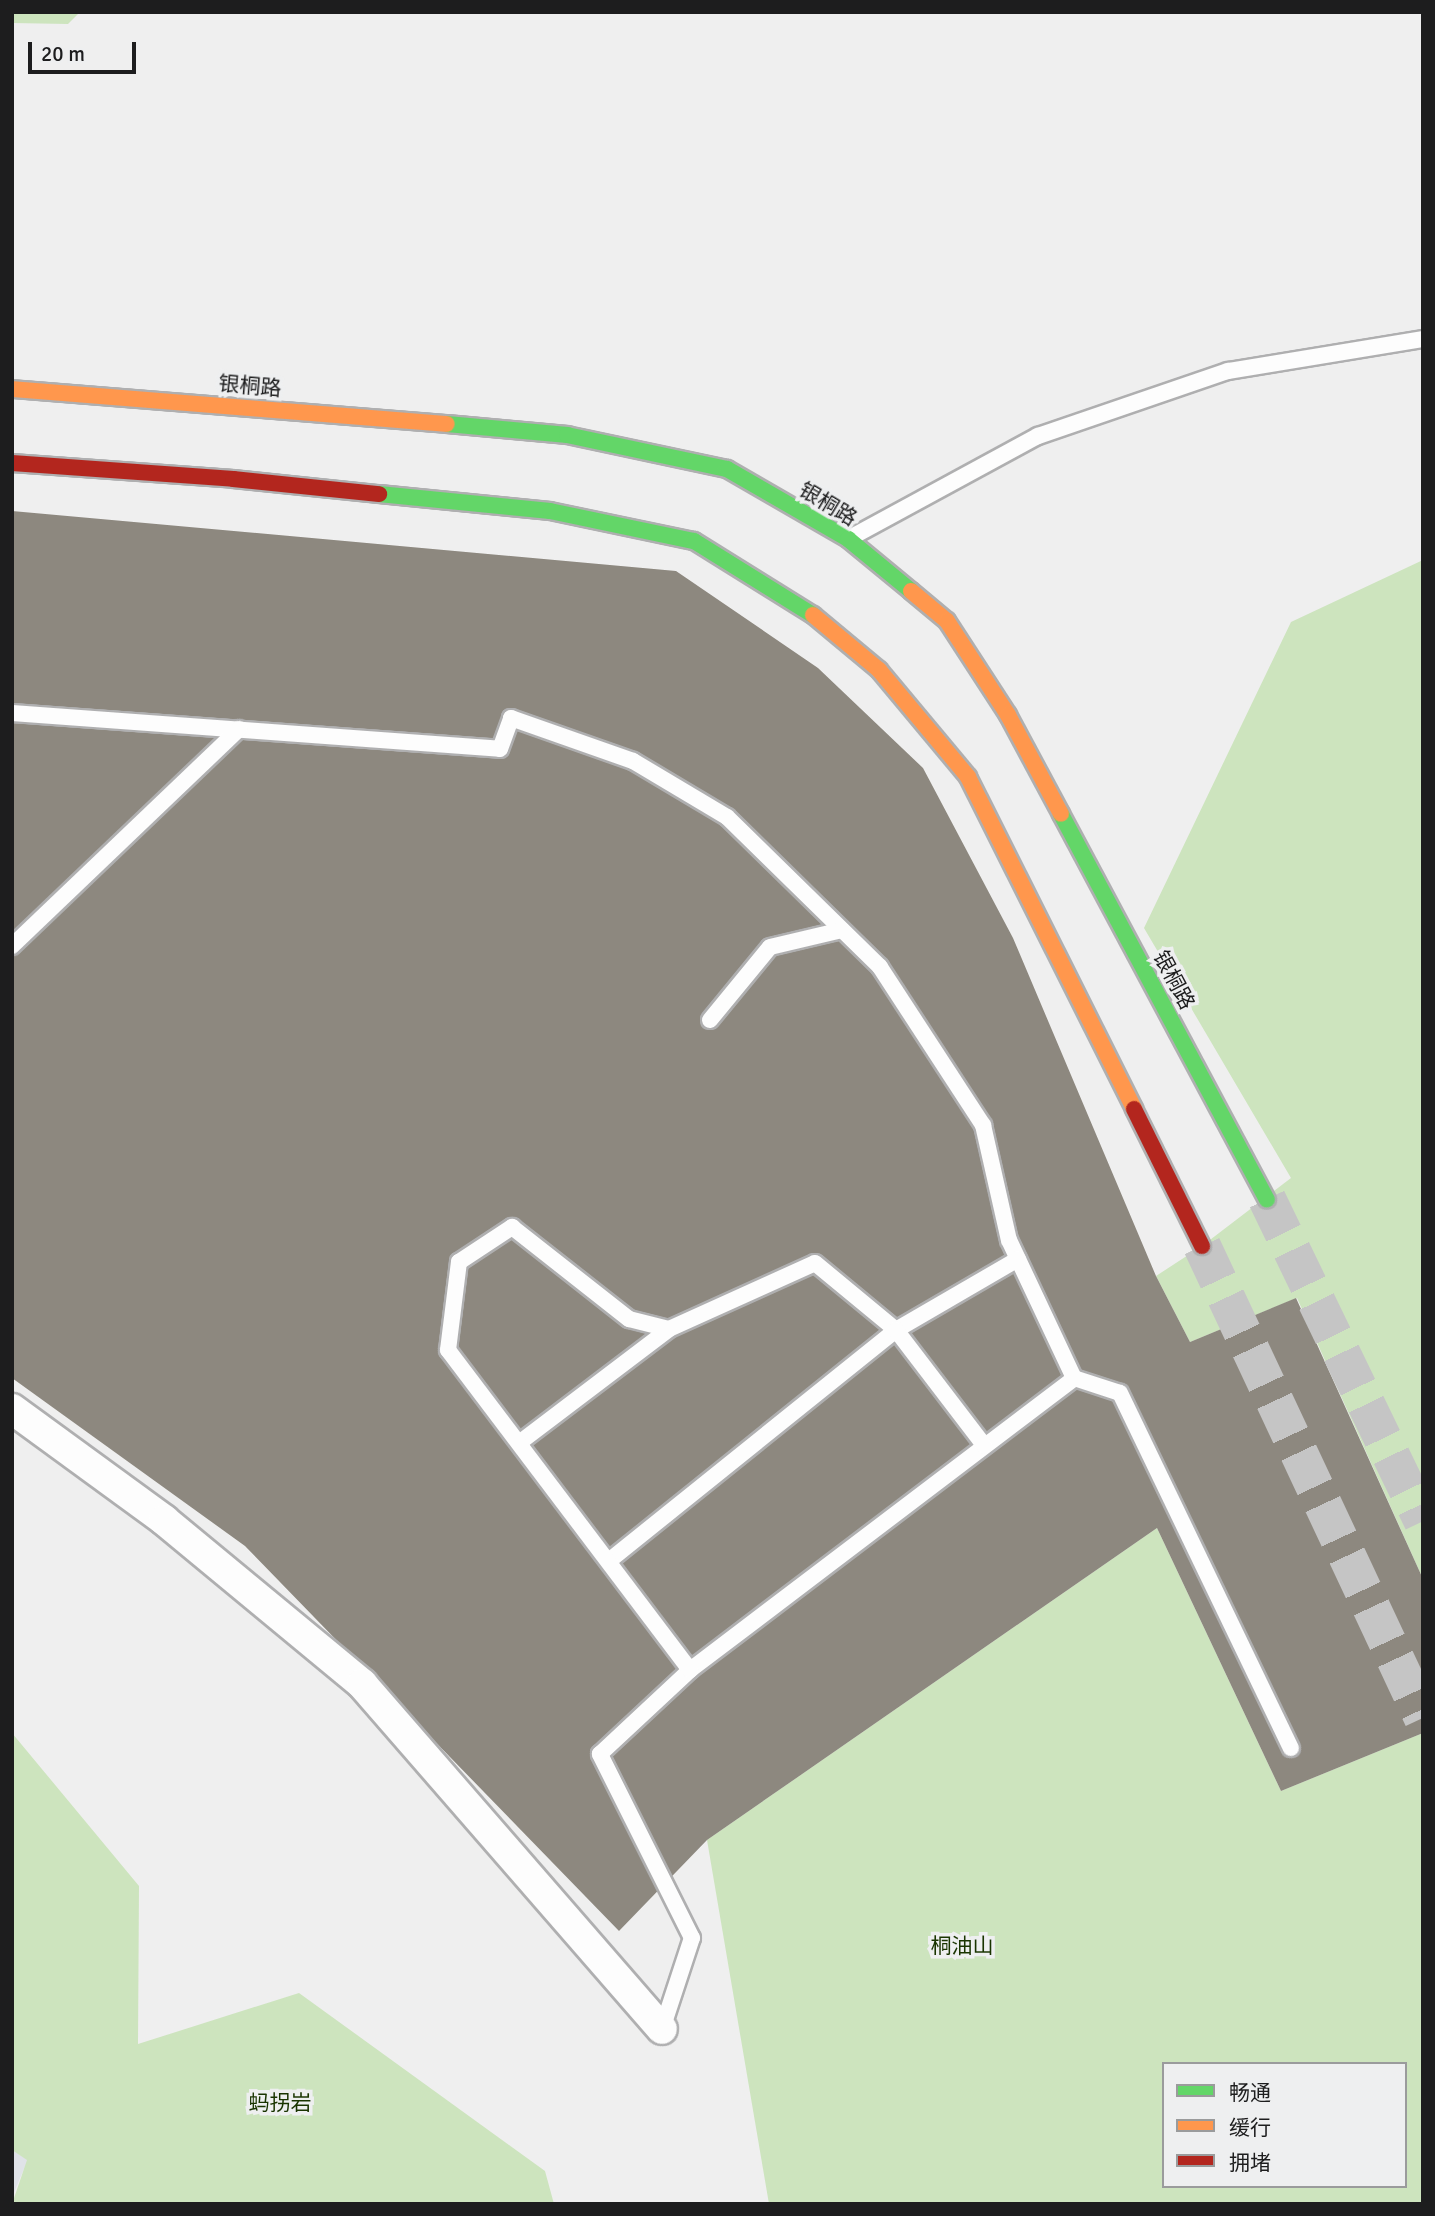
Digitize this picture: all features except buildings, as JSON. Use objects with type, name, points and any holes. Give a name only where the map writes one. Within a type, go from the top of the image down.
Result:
[{"type":"main road","name":"银桐路","points":[[12,389],[236,405],[567,435],[727,469],[848,539],[947,621],[1008,715],[1267,1199]]},
{"type":"main road","points":[[12,463],[233,479],[550,511],[694,541],[803,607],[879,670],[968,777],[1202,1247]]},
{"type":"street","points":[[12,1409],[164,1520],[362,1684],[662,2029]]},
{"type":"lane","points":[[848,539],[1038,436],[1228,371],[1423,339]]},
{"type":"lane","points":[[12,713],[500,749],[511,718],[633,761],[727,817],[880,967],[983,1125],[1009,1240],[1073,1378],[1120,1393],[1291,1748]]},
{"type":"lane","points":[[12,946],[239,729]]},
{"type":"lane","points":[[710,1020],[770,947],[842,930]]},
{"type":"lane","points":[[669,1329],[629,1319],[512,1227],[459,1262],[448,1350],[610,1560],[690,1670]]},
{"type":"lane","points":[[610,1560],[896,1330],[1017,1258]]},
{"type":"lane","points":[[519,1443],[669,1329],[815,1263],[896,1330],[984,1445]]},
{"type":"lane","points":[[662,2029],[692,1938],[600,1754],[690,1670],[1073,1378]]},
{"type":"shaded area","points":[[12,2150],[28,2160],[12,2197]]},
{"type":"green space","points":[[12,12],[80,12],[68,24],[12,23]]},
{"type":"green space","points":[[1423,560],[1423,1579],[1297,1298],[1190,1342],[1156,1276],[1202,1246],[1291,1178],[1144,928],[1291,622]]},
{"type":"green space","name":"桐油山","points":[[1157,1528],[1281,1791],[1423,1733],[1423,2204],[769,2204],[707,1840]]},
{"type":"green space","name":"蚂拐岩","points":[[12,1733],[139,1886],[138,2044],[299,1993],[545,2171],[554,2204],[12,2204],[27,2160],[12,2150]]},
{"type":"tunnel","points":[[1267,1199],[1423,1521]]},
{"type":"tunnel","points":[[1202,1246],[1423,1718]]},
{"type":"traffic: fast","points":[[447,424],[567,435],[727,469],[848,539],[911,591]]},
{"type":"traffic: fast","points":[[379,494],[550,511],[694,541],[813,615]]},
{"type":"traffic: fast","points":[[1061,814],[1267,1199]]},
{"type":"traffic: slow","points":[[12,389],[447,424]]},
{"type":"traffic: slow","points":[[911,591],[947,621],[1008,715],[1061,814]]},
{"type":"traffic: slow","points":[[813,615],[879,670],[968,777],[1134,1109]]},
{"type":"traffic: jam","points":[[12,463],[233,479],[379,494]]},
{"type":"traffic: jam","points":[[1134,1109],[1202,1246]]}]
